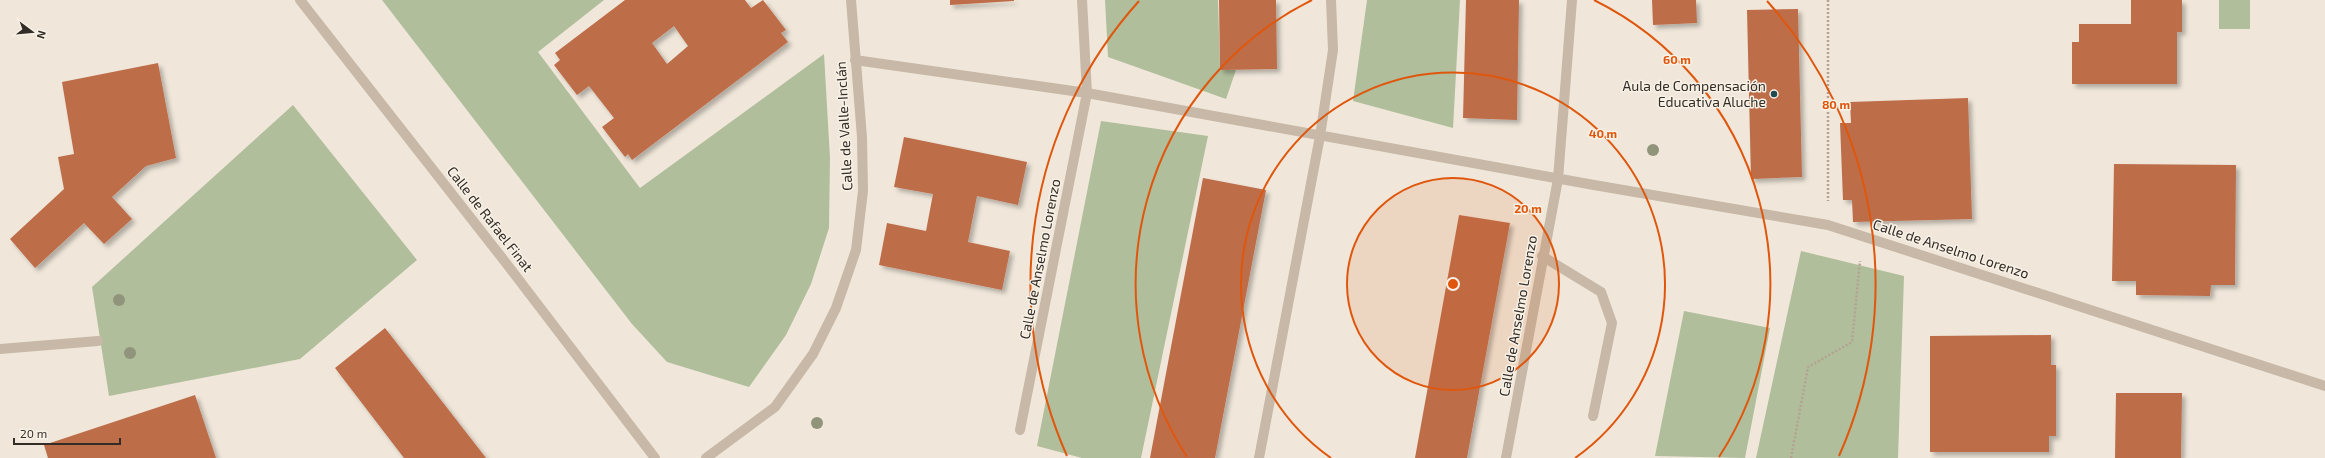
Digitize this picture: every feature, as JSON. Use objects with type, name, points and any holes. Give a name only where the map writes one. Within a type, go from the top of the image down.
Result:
[{"type":"street","name":"Calle de Valle-Inclán","points":[[706,458],[776,407],[812,354],[836,308],[856,250],[863,191],[862,137],[851,0]]},
{"type":"street","name":"Calle de Anselmo Lorenzo","points":[[1020,430],[1087,94],[1082,0]]},
{"type":"street","points":[[1259,458],[1320,136],[1333,50],[1331,0]]},
{"type":"street","name":"Calle de Anselmo Lorenzo","points":[[1506,458],[1542,256],[1558,179],[1572,0]]},
{"type":"street","name":"Calle de Rafael Finat","points":[[304,1],[502,256],[655,458]]},
{"type":"street","name":"Calle de Anselmo Lorenzo","points":[[855,60],[1087,94],[1558,179],[1828,225],[2325,386]]},
{"type":"street","points":[[1542,256],[1601,292],[1612,324],[1593,416]]},
{"type":"street","points":[[0,349],[98,341]]},
{"type":"path","points":[[1828,0],[1828,225]]},
{"type":"path","points":[[1791,458],[1808,367],[1852,342],[1862,235]]},
{"type":"green space","points":[[382,0],[604,0],[538,52],[640,188],[824,54],[830,158],[829,228],[811,284],[786,335],[749,387],[667,362],[632,324]]},
{"type":"green space","points":[[1105,0],[1218,0],[1220,70],[1236,70],[1226,99],[1108,57]]},
{"type":"green space","points":[[1367,0],[1460,0],[1453,128],[1353,101]]},
{"type":"green space","points":[[2219,0],[2250,0],[2250,29],[2219,29]]},
{"type":"green space","points":[[293,105],[417,260],[300,359],[109,396],[92,287]]},
{"type":"green space","points":[[1101,121],[1208,136],[1141,458],[1082,458],[1037,446]]},
{"type":"green space","points":[[1801,251],[1904,276],[1898,458],[1756,458]]},
{"type":"green space","points":[[1684,311],[1770,328],[1745,458],[1655,456]]},
{"type":"building","points":[[625,0],[745,0],[751,8],[763,0],[786,30],[781,33],[788,42],[632,160],[628,154],[625,157],[602,127],[614,118],[589,86],[577,95],[554,65],[560,60],[555,53]],"holes":[[[674,26],[688,46],[667,64],[652,43]]]},
{"type":"building","points":[[950,0],[1014,0],[1014,1],[950,5]]},
{"type":"building","points":[[1219,0],[1276,0],[1277,69],[1220,70]]},
{"type":"building","points":[[1466,0],[1519,0],[1517,120],[1463,118]]},
{"type":"building","points":[[1652,0],[1696,0],[1697,23],[1653,25]]},
{"type":"building","points":[[2131,0],[2182,0],[2182,32],[2177,32],[2177,84],[2072,84],[2072,42],[2079,42],[2079,24],[2131,24]]},
{"type":"building","name":"Aula de Compensación Educativa Aluche","points":[[1798,9],[1802,177],[1751,179],[1747,10]]},
{"type":"building","points":[[158,63],[176,158],[146,166],[112,197],[132,219],[104,244],[84,223],[35,268],[10,239],[64,189],[58,157],[74,154],[62,82]]},
{"type":"building","points":[[1968,98],[1972,219],[1853,222],[1852,200],[1843,200],[1840,123],[1851,123],[1850,102]]},
{"type":"building","points":[[904,137],[1027,162],[1018,205],[977,196],[968,242],[1010,251],[1002,290],[879,265],[887,223],[926,231],[933,194],[894,187]]},
{"type":"building","points":[[2114,164],[2236,165],[2235,285],[2211,285],[2210,296],[2136,295],[2136,281],[2112,281]]},
{"type":"building","points":[[1203,178],[1266,190],[1215,458],[1150,458]]},
{"type":"building","points":[[1459,215],[1510,223],[1467,458],[1415,458]]},
{"type":"building","points":[[385,328],[486,458],[404,458],[335,368]]},
{"type":"building","points":[[2051,335],[2051,365],[2056,365],[2056,436],[2049,436],[2049,452],[1930,452],[1930,336]]},
{"type":"building","points":[[2116,393],[2182,393],[2181,458],[2115,458]]},
{"type":"building","points":[[195,395],[216,458],[48,458],[44,445]]},
{"type":"place","name":"Aula de Compensación Educativa Aluche","points":[[1774,94]]}]
